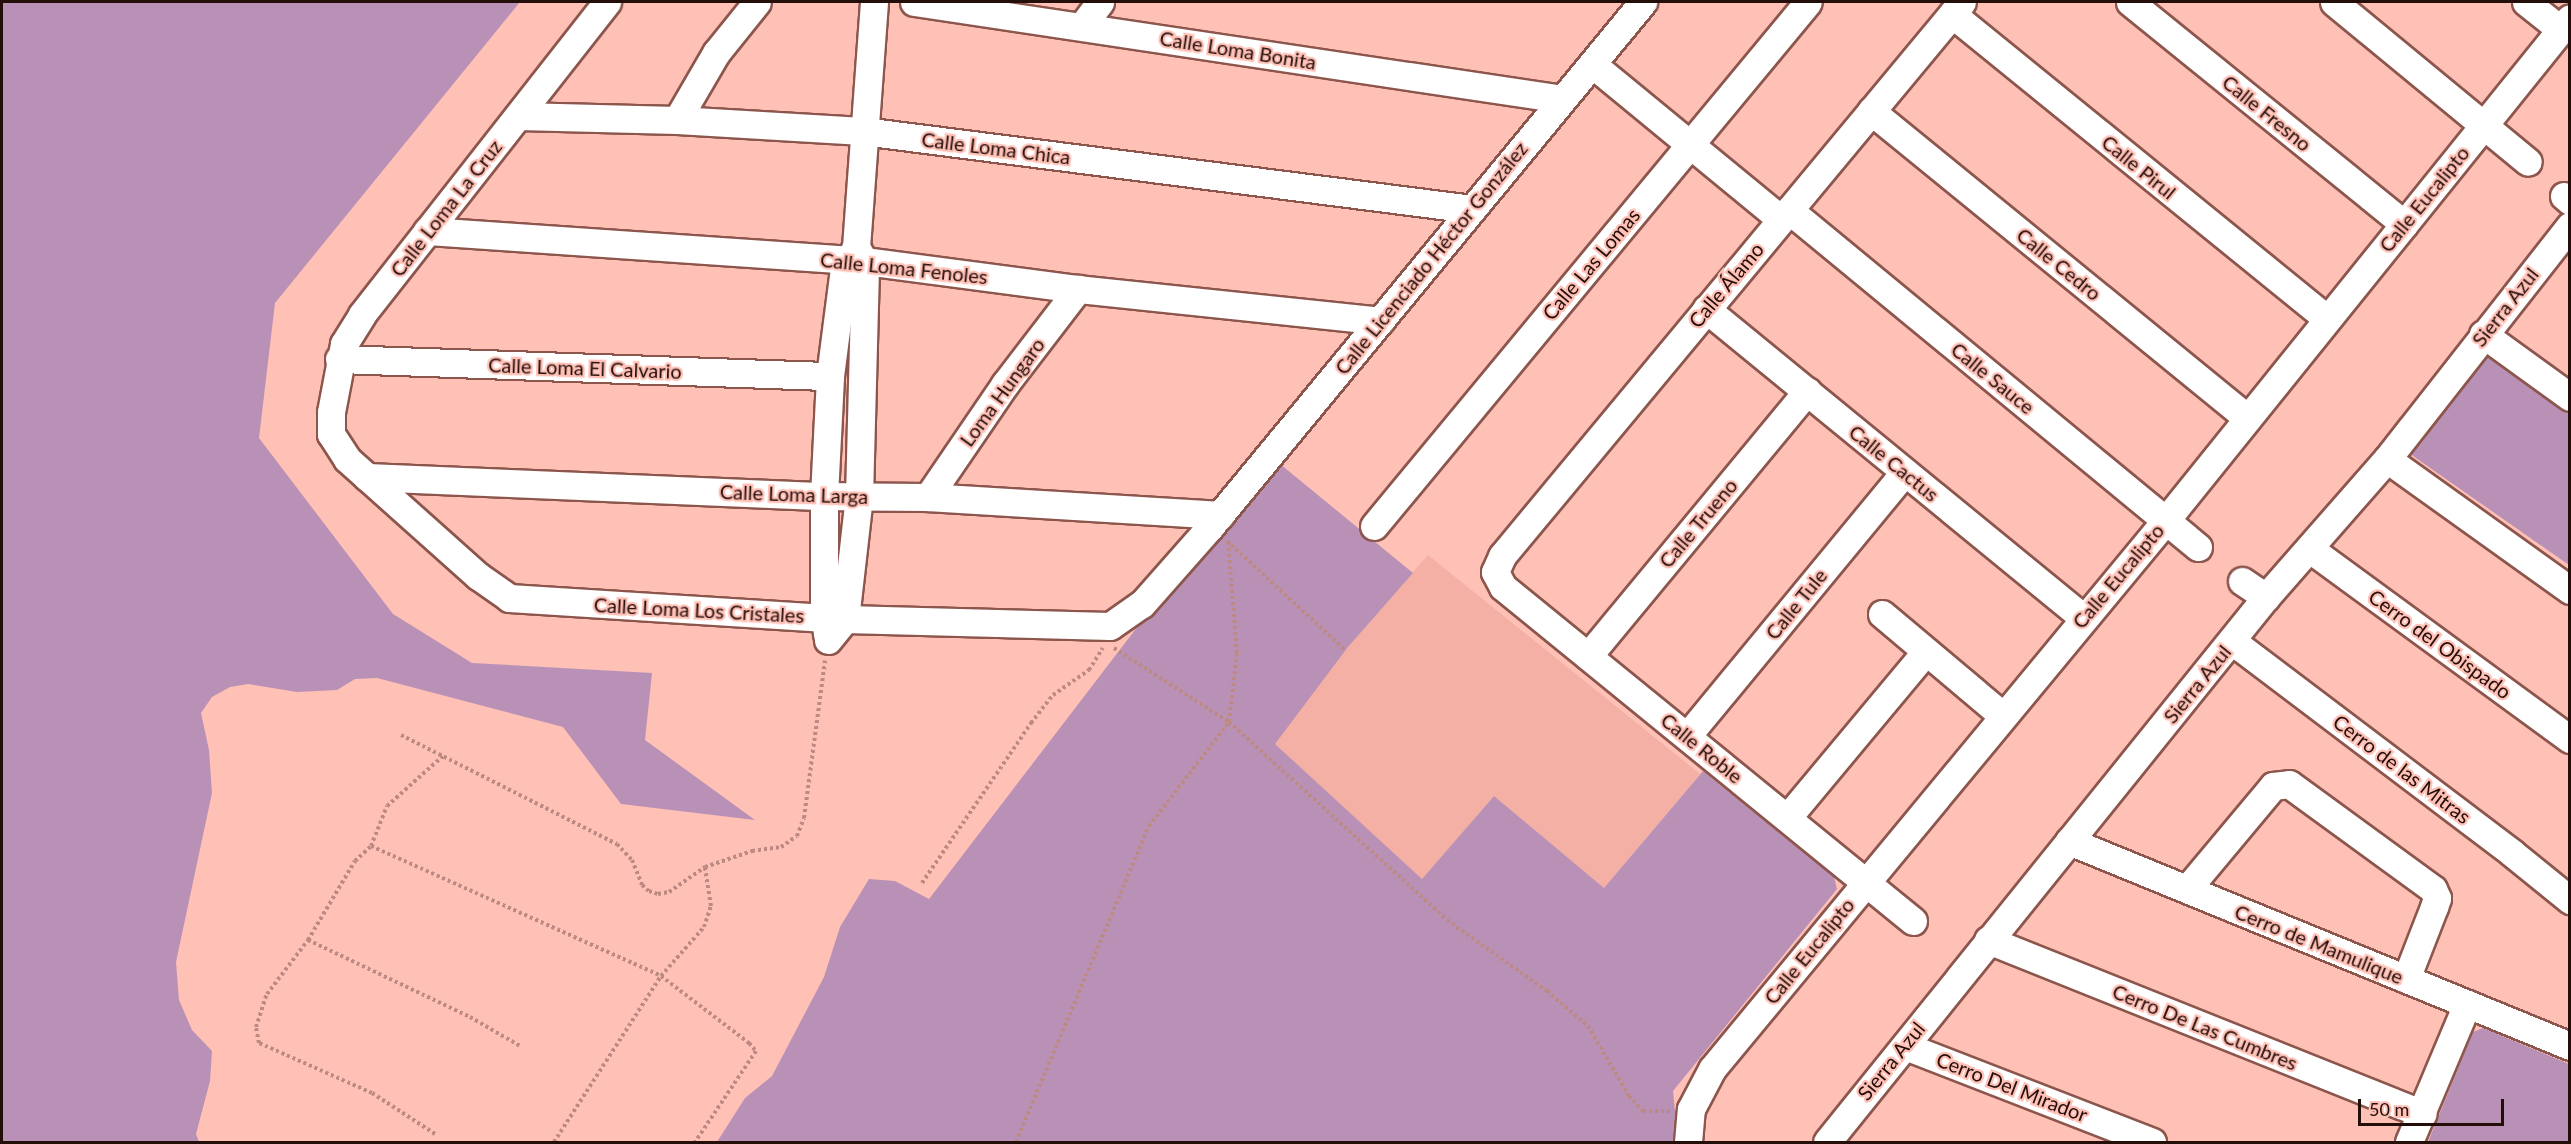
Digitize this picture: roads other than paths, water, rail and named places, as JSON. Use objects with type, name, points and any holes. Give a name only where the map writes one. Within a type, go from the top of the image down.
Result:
[{"type":"street","name":"Calle Loma La Cruz","points":[[331,434],[331,412],[339,359],[344,344],[362,315],[607,2]]},
{"type":"street","points":[[677,120],[716,53],[757,2]]},
{"type":"street","points":[[833,625],[859,496],[855,256],[874,2]]},
{"type":"street","name":"Calle Loma Bonita","points":[[914,2],[1562,99]]},
{"type":"street","points":[[1082,26],[1100,2]]},
{"type":"street","name":"Calle Licenciado Héctor González","points":[[1129,615],[1219,528],[1380,321],[1643,2]]},
{"type":"street","name":"Calle Las Lomas","points":[[1374,526],[1808,2]]},
{"type":"street","name":"Calle Fresno","points":[[2130,2],[2404,224]]},
{"type":"street","points":[[2334,2],[2528,162]]},
{"type":"street","points":[[2526,2],[2565,24]]},
{"type":"street","name":"Calle Álamo","points":[[1495,572],[1502,556],[1957,8]]},
{"type":"street","name":"Calle Pirul","points":[[1957,8],[2326,319]]},
{"type":"street","name":"Calle Eucalipto","points":[[1688,1143],[1691,1109],[1712,1069],[2166,520],[2565,24]]},
{"type":"street","name":"Calle Sauce","points":[[1592,64],[1690,144],[1785,214],[2198,547]]},
{"type":"street","name":"Calle Cedro","points":[[1871,111],[2248,418]]},
{"type":"street","name":"Calle Loma Chica","points":[[518,116],[677,120],[863,131],[1472,209]]},
{"type":"street","name":"Calle Loma Fenoles","points":[[427,231],[855,256],[1078,289],[1380,321]]},
{"type":"street","name":"Sierra Azul","points":[[1827,1143],[2266,597],[2386,459],[2483,334],[2564,242]]},
{"type":"street","points":[[833,625],[824,496],[830,376],[838,300],[855,256]]},
{"type":"street","name":"Loma Hungaro","points":[[928,497],[1005,384],[1078,289]]},
{"type":"street","name":"Calle Cactus","points":[[1706,309],[2083,618]]},
{"type":"street","points":[[2483,334],[2570,397]]},
{"type":"street","name":"Calle Loma El Calvario","points":[[339,359],[830,376]]},
{"type":"street","name":"Calle Trueno","points":[[1588,656],[1807,391]]},
{"type":"street","name":"Calle Loma Los Cristales","points":[[331,434],[347,459],[478,576],[509,598],[833,625],[1110,626],[1129,615]]},
{"type":"street","points":[[2386,459],[2570,590]]},
{"type":"street","name":"Calle Tule","points":[[1687,736],[1905,472]]},
{"type":"street","name":"Calle Loma Larga","points":[[367,477],[824,496],[928,497],[1219,528]]},
{"type":"street","name":"Cerro del Obispado","points":[[2310,549],[2570,739]]},
{"type":"street","name":"Calle Roble","points":[[1495,572],[1503,587],[1913,921]]},
{"type":"street","points":[[2242,581],[2266,597]]},
{"type":"street","points":[[1882,614],[2002,716]]},
{"type":"street","name":"Cerro de las Mitras","points":[[2232,641],[2503,846],[2570,900]]},
{"type":"street","points":[[1787,818],[1926,651]]},
{"type":"street","points":[[2187,890],[2273,786],[2289,784],[2433,889],[2437,898],[2434,908],[2406,979]]},
{"type":"street","name":"Cerro de Mamulique","points":[[2069,841],[2570,1046]]},
{"type":"street","name":"Cerro De Las Cumbres","points":[[1988,940],[2422,1114]]},
{"type":"street","points":[[2409,1143],[2467,1004]]},
{"type":"street","name":"Cerro Del Mirador","points":[[1905,1046],[2152,1143]]}]
